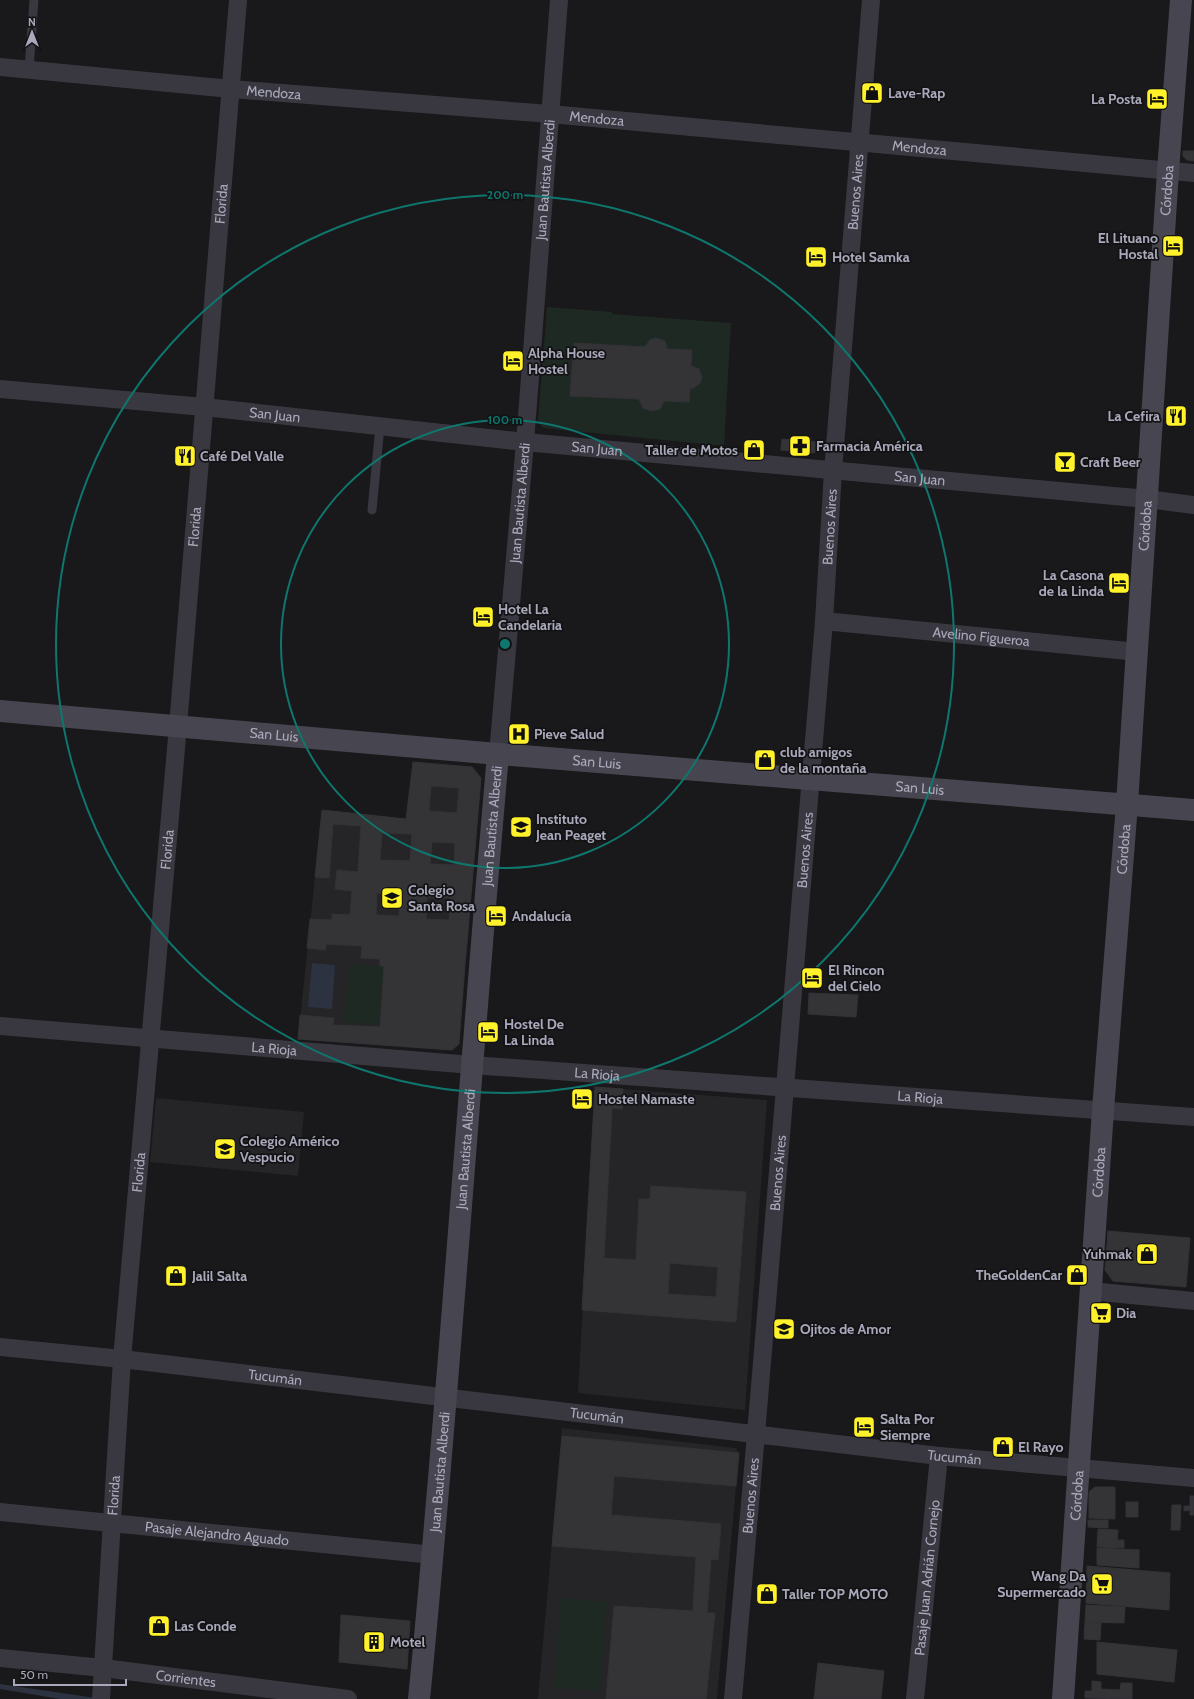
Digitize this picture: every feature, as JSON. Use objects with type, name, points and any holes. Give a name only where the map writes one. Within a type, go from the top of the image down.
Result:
[{"type":"street","name":"Florida","points":[[102,1684],[122,1359],[178,726],[238,0]]},
{"type":"street","name":"Juan Bautista Alberdi","points":[[419,1699],[434,1555],[472,1065],[525,442],[559,0]]},
{"type":"street","name":"Buenos Aires","points":[[733,1699],[824,621],[834,471],[871,0]]},
{"type":"street","name":"Córdoba","points":[[1063,1699],[1080,1469],[1090,1291],[1138,652],[1168,171],[1181,0]]},
{"type":"street","name":"Mendoza","points":[[0,67],[231,89],[550,114],[1194,173]]},
{"type":"street","name":"San Juan","points":[[0,389],[204,407],[525,442],[1147,499],[1194,505]]},
{"type":"street","name":"Avelino Figueroa","points":[[824,621],[1138,652]]},
{"type":"street","name":"San Luis","points":[[0,710],[498,754],[1194,810]]},
{"type":"street","name":"La Rioja","points":[[0,1026],[472,1065],[1194,1117]]},
{"type":"street","points":[[1090,1291],[1194,1301]]},
{"type":"street","name":"Tucumán","points":[[0,1348],[122,1359],[939,1456],[1194,1478]]},
{"type":"street","name":"Pasaje Juan Adrián Cornejo","points":[[915,1699],[939,1456]]},
{"type":"street","name":"Pasaje Alejandro Aguado","points":[[0,1512],[434,1555]]},
{"type":"street","name":"Corrientes","points":[[0,1658],[102,1684],[348,1699]]},
{"type":"lane","points":[[28,69],[34,0]]},
{"type":"lane","points":[[372,510],[380,426]]},
{"type":"shaded area","points":[[547,307],[612,312],[612,314],[731,323],[724,446],[543,428],[538,421]]},
{"type":"shaded area","name":"Colegio Santa Rosa","points":[[413,762],[472,767],[481,778],[467,943],[396,937],[396,960],[465,964],[459,1044],[452,1050],[298,1039],[322,810],[406,819]]},
{"type":"shaded area","points":[[349,964],[384,966],[380,1025],[344,1022]]},
{"type":"shaded area","points":[[595,1087],[767,1100],[745,1410],[578,1393]]},
{"type":"shaded area","name":"Colegio Américo Vespucio","points":[[156,1098],[304,1112],[298,1176],[150,1162]]},
{"type":"shaded area","points":[[562,1428],[736,1448],[739,1453],[717,1699],[538,1699]]},
{"type":"shaded area","points":[[561,1598],[607,1602],[600,1691],[554,1688]]},
{"type":"water","points":[[312,963],[335,965],[332,1009],[308,1007]]},
{"type":"water","points":[[0,1684],[103,1699],[60,1699],[0,1689]]},
{"type":"building","points":[[1183,151],[1194,151],[1194,161],[1187,160],[1183,156]]},
{"type":"building","points":[[656,338],[665,341],[667,349],[692,350],[691,366],[699,369],[702,377],[700,383],[694,388],[690,388],[689,402],[664,401],[660,409],[652,411],[643,408],[639,399],[570,396],[574,343],[645,347],[650,340]]},
{"type":"building","name":"Farmacia América","points":[[782,439],[819,442],[819,449],[814,453],[781,450]]},
{"type":"building","name":"Colegio Santa Rosa","points":[[413,762],[472,767],[481,778],[467,943],[396,937],[391,947],[392,954],[396,960],[465,964],[459,1044],[452,1050],[298,1039],[300,1015],[334,1018],[333,1025],[380,1027],[384,966],[380,966],[380,959],[361,958],[362,946],[326,944],[325,950],[307,948],[310,919],[332,920],[332,914],[350,915],[352,891],[335,889],[337,870],[358,872],[361,826],[333,824],[329,878],[315,877],[322,810],[406,819]],"holes":[[[431,786],[459,788],[457,813],[429,811]],[[382,833],[412,834],[410,861],[380,860]],[[432,842],[455,843],[454,865],[430,864]],[[377,893],[400,895],[399,916],[376,915]],[[427,897],[451,898],[449,920],[426,919]]]},
{"type":"building","points":[[396,937],[467,943],[465,964],[396,960],[392,954],[391,947]]},
{"type":"building","points":[[809,993],[858,995],[856,1017],[808,1014]]},
{"type":"building","points":[[595,1087],[623,1089],[622,1109],[612,1108],[604,1258],[636,1260],[639,1199],[650,1199],[651,1186],[746,1192],[736,1322],[582,1310]],"holes":[[[670,1263],[718,1267],[716,1297],[668,1294]]]},
{"type":"building","name":"Yuhmak","points":[[1108,1231],[1190,1238],[1186,1287],[1113,1281],[1105,1270]]},
{"type":"building","points":[[562,1436],[739,1453],[736,1486],[614,1476],[611,1515],[721,1524],[718,1560],[711,1559],[707,1613],[715,1613],[706,1699],[606,1699],[614,1606],[693,1611],[696,1557],[552,1546]]},
{"type":"building","points":[[1095,1487],[1115,1487],[1115,1519],[1089,1518],[1089,1492]]},
{"type":"building","points":[[1190,1496],[1194,1496],[1194,1515],[1190,1515],[1190,1510],[1184,1511],[1184,1506],[1190,1506]]},
{"type":"building","points":[[1126,1502],[1138,1502],[1138,1517],[1126,1517]]},
{"type":"building","points":[[1172,1505],[1181,1505],[1180,1530],[1171,1530]]},
{"type":"building","points":[[1088,1520],[1108,1520],[1108,1528],[1088,1527]]},
{"type":"building","points":[[1098,1529],[1118,1530],[1117,1540],[1124,1540],[1124,1548],[1097,1547]]},
{"type":"building","points":[[1097,1548],[1139,1550],[1139,1568],[1097,1565]]},
{"type":"building","points":[[1087,1566],[1170,1573],[1169,1610],[1086,1603]]},
{"type":"building","points":[[1086,1605],[1125,1607],[1124,1623],[1085,1622]]},
{"type":"building","name":"Motel","points":[[341,1615],[410,1621],[407,1669],[339,1662]]},
{"type":"building","points":[[1085,1622],[1101,1623],[1100,1640],[1084,1639]]},
{"type":"building","points":[[1097,1642],[1177,1650],[1174,1682],[1097,1674]]},
{"type":"building","points":[[818,1663],[884,1671],[881,1699],[814,1699]]},
{"type":"building","points":[[1092,1681],[1101,1682],[1101,1689],[1120,1690],[1121,1683],[1132,1683],[1132,1699],[1085,1698],[1085,1691],[1092,1691]]},
{"type":"place","name":"Lave-Rap","points":[[872,93]]},
{"type":"place","name":"La Posta","points":[[1157,99]]},
{"type":"place","name":"El Lituano Hostal","points":[[1173,246]]},
{"type":"place","name":"Hotel Samka","points":[[816,257]]},
{"type":"place","name":"Alpha House Hostel","points":[[513,361]]},
{"type":"place","name":"La Cefira","points":[[1176,416]]},
{"type":"place","name":"Farmacia América","points":[[800,446]]},
{"type":"place","name":"Taller de Motos","points":[[754,450]]},
{"type":"place","name":"Café Del Valle","points":[[185,456]]},
{"type":"place","name":"Craft Beer","points":[[1065,462]]},
{"type":"place","name":"La Casona de la Linda","points":[[1119,583]]},
{"type":"place","name":"Hotel La Candelaria","points":[[483,617]]},
{"type":"place","name":"Pieve Salud","points":[[519,734]]},
{"type":"place","name":"club amigos de la montaña","points":[[765,760]]},
{"type":"place","name":"Instituto Jean Peaget","points":[[521,827]]},
{"type":"place","name":"Colegio Santa Rosa","points":[[392,898]]},
{"type":"place","name":"Andalucía","points":[[496,916]]},
{"type":"place","name":"El Rincon del Cielo","points":[[812,978]]},
{"type":"place","name":"Hostel De La Linda","points":[[488,1032]]},
{"type":"place","name":"Hostel Namaste","points":[[582,1099]]},
{"type":"place","name":"Colegio Américo Vespucio","points":[[225,1149]]},
{"type":"place","name":"Yuhmak","points":[[1147,1254]]},
{"type":"place","name":"TheGoldenCar","points":[[1077,1275]]},
{"type":"place","name":"Jalil Salta","points":[[176,1276]]},
{"type":"place","name":"Dia","points":[[1101,1313]]},
{"type":"place","name":"Ojitos de Amor","points":[[784,1329]]},
{"type":"place","name":"Salta Por Siempre","points":[[864,1427]]},
{"type":"place","name":"El Rayo","points":[[1003,1447]]},
{"type":"place","name":"Wang Da Supermercado","points":[[1102,1584]]},
{"type":"place","name":"Taller TOP MOTO","points":[[767,1594]]},
{"type":"place","name":"Las Conde","points":[[159,1626]]},
{"type":"place","name":"Motel","points":[[374,1642]]}]
